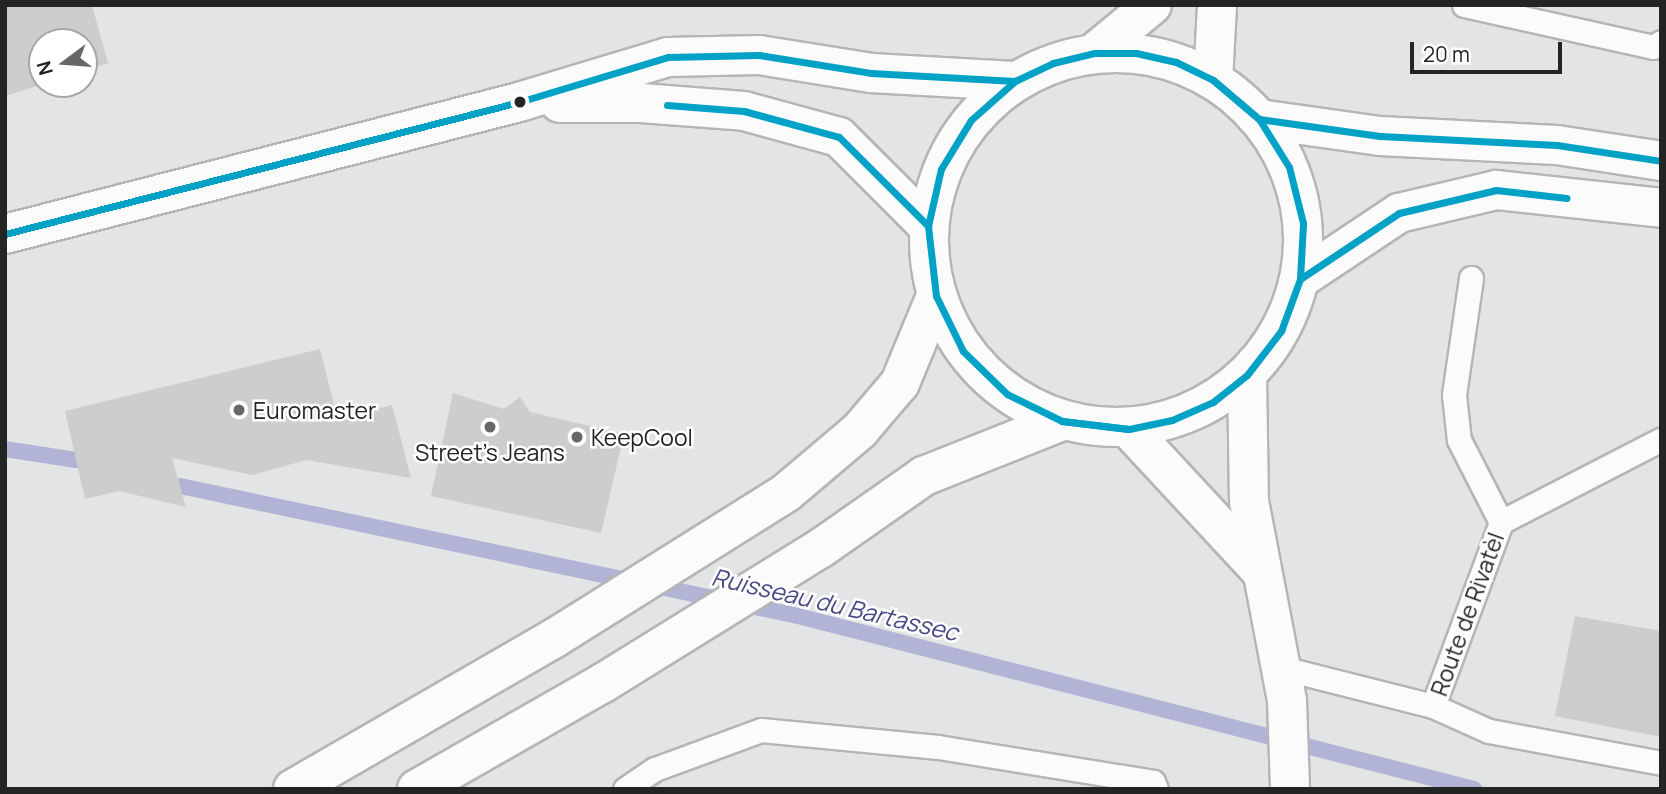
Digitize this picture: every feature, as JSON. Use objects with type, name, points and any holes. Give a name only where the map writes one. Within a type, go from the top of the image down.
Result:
[{"type":"main road","points":[[1094,53],[1152,5]]},
{"type":"main road","points":[[1213,80],[1217,5]]},
{"type":"main road","points":[[1094,53],[1136,53],[1175,62],[1213,80],[1259,119],[1289,167],[1303,223],[1300,279],[1281,331],[1247,375],[1213,402],[1172,421],[1129,429],[1062,421],[1007,394],[963,351],[936,296],[929,261],[928,226],[941,169],[971,120],[1015,81],[1053,63],[1094,53]]},
{"type":"main road","points":[[5,234],[519,103],[668,57],[759,55],[871,73],[1015,81]]},
{"type":"main road","points":[[519,103],[641,103],[744,111],[839,137],[928,226]]},
{"type":"main road","points":[[1259,119],[1380,136],[1557,145],[1661,161]]},
{"type":"main road","points":[[1300,279],[1399,213],[1496,190],[1661,208]]},
{"type":"main road","points":[[293,789],[553,639],[787,492],[860,430],[900,383],[936,296]]},
{"type":"main road","points":[[1247,375],[1249,501],[1259,569],[1283,684],[1291,783]]},
{"type":"main road","points":[[417,789],[603,683],[821,548],[924,476],[1062,421]]},
{"type":"main road","points":[[1129,429],[1259,569]]},
{"type":"lane","points":[[1464,5],[1654,47],[1661,42]]},
{"type":"lane","name":"Route de Rivatèl","points":[[1471,278],[1454,395],[1459,440],[1501,522]]},
{"type":"lane","name":"Route de Rivatèl","points":[[1433,706],[1501,522],[1660,440]]},
{"type":"lane","name":"Route de Rivatèl","points":[[1283,684],[1433,706],[1489,731],[1661,763]]},
{"type":"lane","points":[[625,789],[656,769],[761,730],[938,747],[1153,782],[1156,789]]},
{"type":"building","points":[[5,5],[92,5],[108,63],[98,66],[98,28],[28,28],[28,89],[5,96]]},
{"type":"building","points":[[320,349],[338,420],[392,405],[411,478],[306,460],[253,475],[172,458],[186,507],[119,491],[85,499],[65,411]]},
{"type":"building","points":[[453,393],[504,409],[520,397],[530,412],[624,434],[601,533],[431,496]]},
{"type":"building","points":[[1575,616],[1661,631],[1661,737],[1555,716]]},
{"type":"waterway","name":"Ruisseau du Bartassec","points":[[5,449],[76,460]]},
{"type":"waterway","name":"Ruisseau du Bartassec","points":[[180,486],[798,616],[1474,789]]},
{"type":"transit line","points":[[1062,421],[1007,394],[963,351],[936,296],[928,226],[941,169],[971,120],[1015,81],[1053,63],[1094,53],[1136,53],[1176,62],[1213,80]]},
{"type":"transit line","points":[[5,234],[519,102],[668,57],[759,55],[871,73],[1015,81]]},
{"type":"transit line","points":[[1213,80],[1259,119]]},
{"type":"transit line","points":[[1213,80],[1259,119]]},
{"type":"transit line","points":[[667,105],[744,111],[839,137],[928,226]]},
{"type":"transit line","points":[[1259,119],[1380,136],[1557,145],[1661,161]]},
{"type":"transit line","points":[[1129,429],[1172,420],[1213,402],[1247,375],[1281,331],[1300,279],[1303,223],[1289,167],[1259,119]]},
{"type":"transit line","points":[[1300,279],[1399,213],[1496,190],[1567,198]]},
{"type":"transit line","points":[[1062,421],[1129,429]]},
{"type":"transit line","points":[[1062,421],[1129,429]]},
{"type":"place","name":"Euromaster","points":[[239,410]]},
{"type":"place","name":"Street's Jeans","points":[[490,427]]},
{"type":"place","name":"KeepCool","points":[[577,437]]}]
